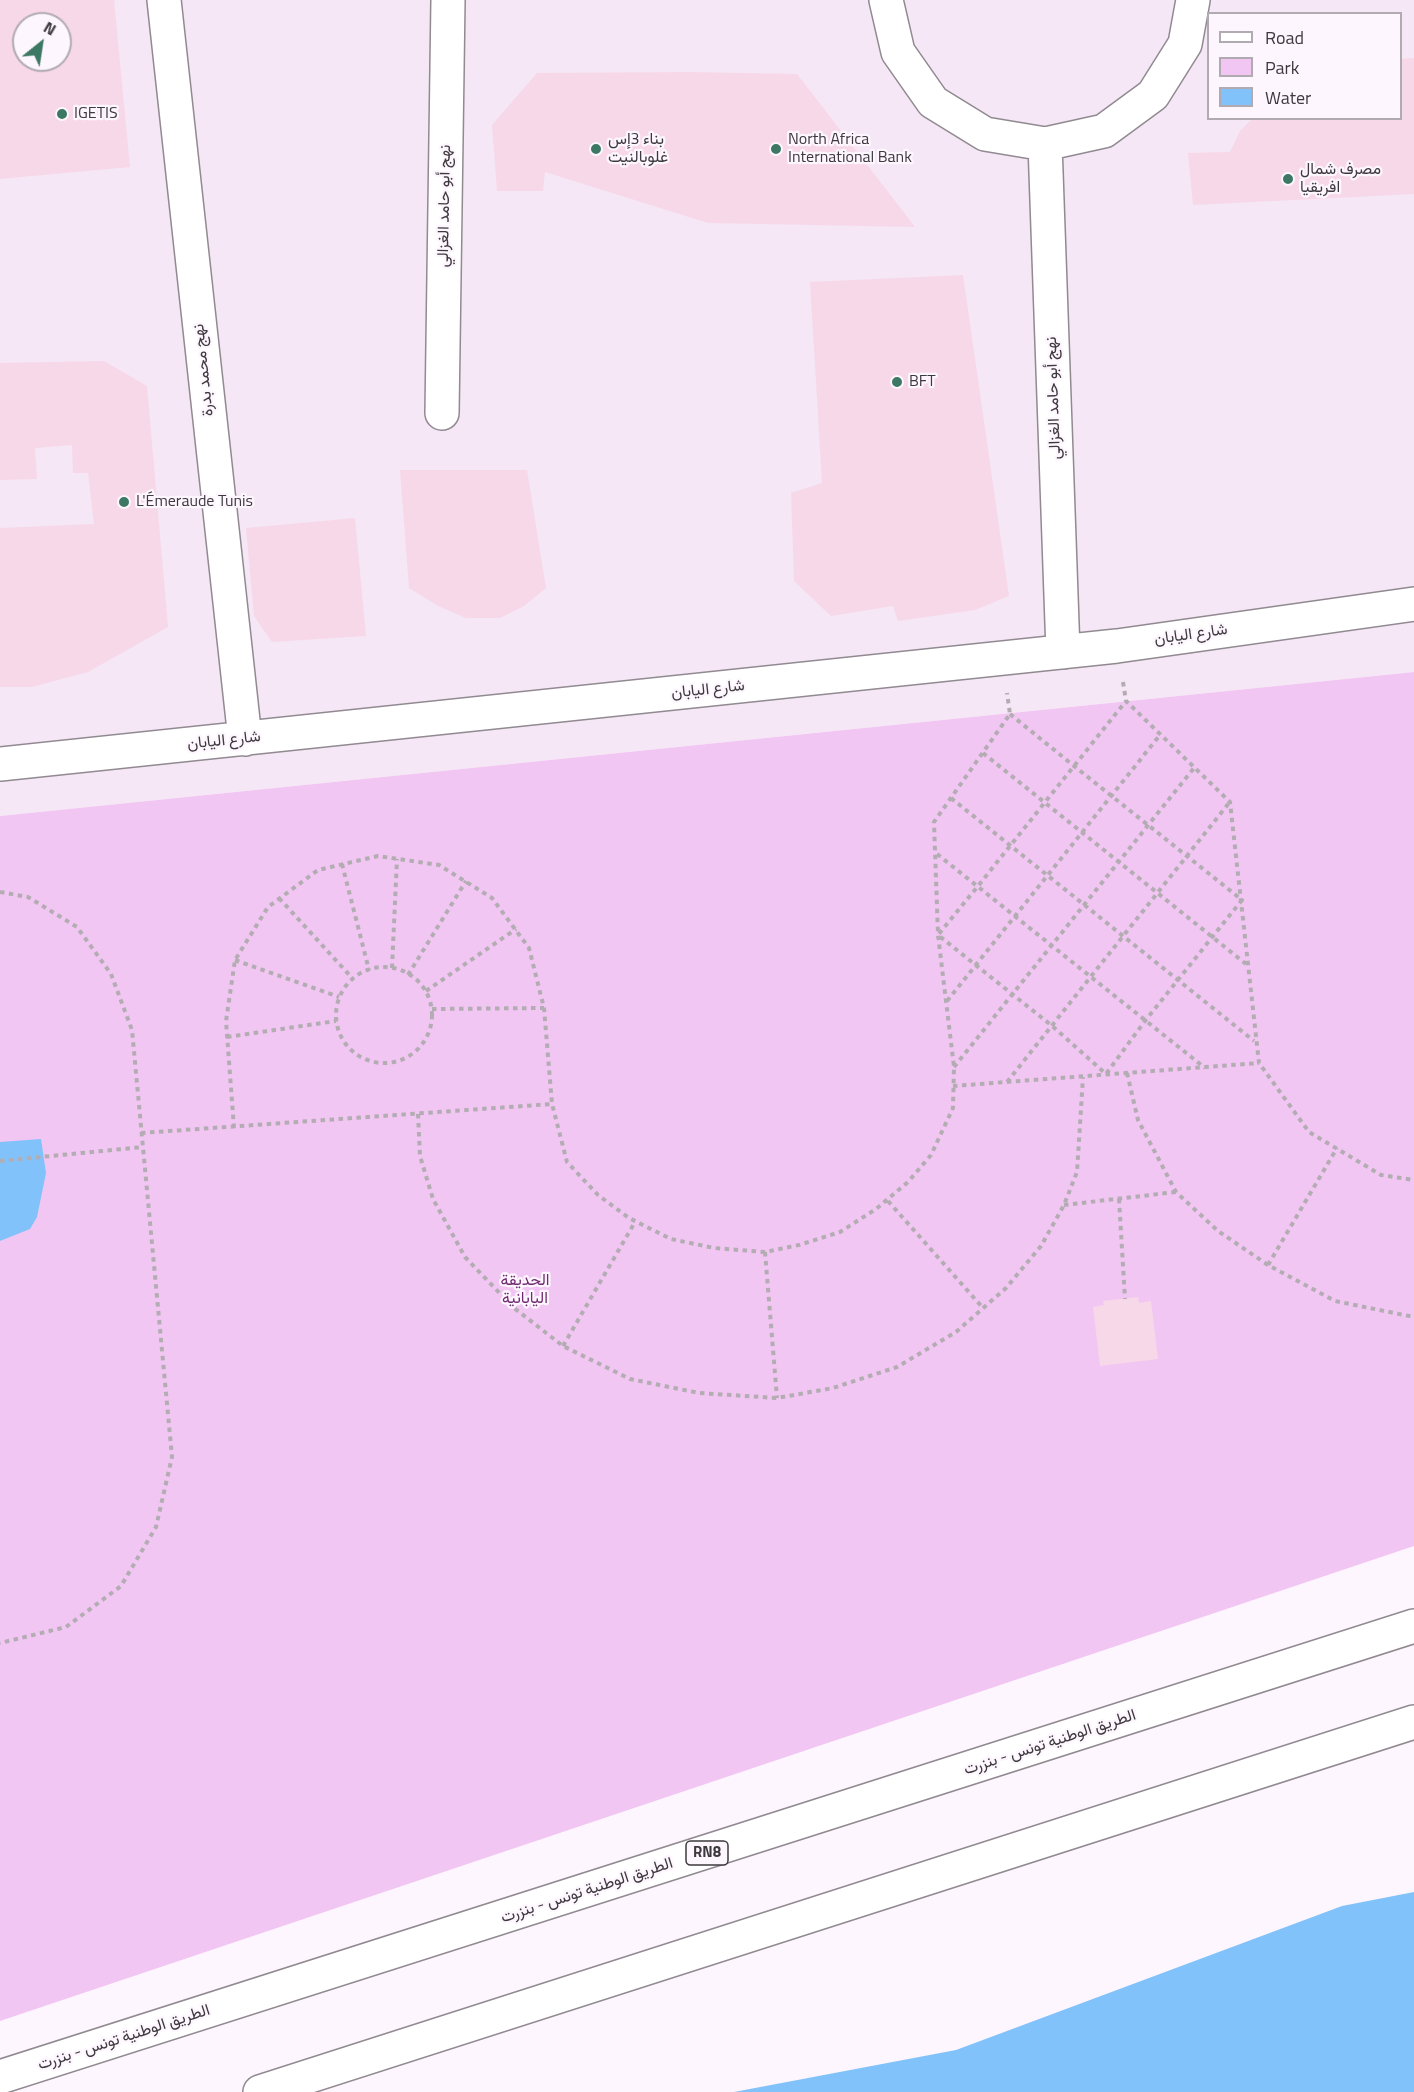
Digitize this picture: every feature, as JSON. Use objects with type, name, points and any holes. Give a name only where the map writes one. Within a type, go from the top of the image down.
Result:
[{"type":"main road","name":"نهج محمد بدرة","points":[[164,0],[244,740]]},
{"type":"main road","name":"نهج أبو حامد الغزالي","points":[[442,413],[448,0]]},
{"type":"main road","points":[[886,0],[898,52],[933,102],[985,134],[1045,144],[1104,131],[1154,95],[1185,44],[1193,0]]},
{"type":"main road","name":"نهج أبو حامد الغزالي","points":[[1045,144],[1063,652]]},
{"type":"main road","name":"شارع اليابان","points":[[0,764],[1117,646],[1414,604]]},
{"type":"main road","name":"الطريق الوطنية تونس - بنزرت","points":[[0,2078],[1414,1626]]},
{"type":"main road","points":[[260,2092],[1414,1722]]},
{"type":"path","points":[[1117,646],[1126,701],[1230,802],[1242,900],[1246,964],[1259,1063],[1309,1132],[1381,1174],[1414,1180]]},
{"type":"path","points":[[234,1128],[226,1021],[236,960],[268,907],[318,870],[342,864],[378,856],[439,865],[492,898],[529,948],[544,1008],[552,1104],[567,1162],[598,1195],[635,1222],[671,1239],[714,1248],[765,1252],[840,1232],[888,1201],[931,1155],[953,1108],[954,1067],[938,935],[937,853],[934,822],[1010,714],[1004,658]]},
{"type":"path","points":[[938,935],[1126,701]]},
{"type":"path","points":[[1010,714],[1242,900]]},
{"type":"path","points":[[946,1002],[1160,735]]},
{"type":"path","points":[[983,753],[1246,964]]},
{"type":"path","points":[[954,1067],[1194,768]]},
{"type":"path","points":[[951,798],[1255,1041]]},
{"type":"path","points":[[1007,1082],[1230,802]]},
{"type":"path","points":[[937,853],[1205,1068]]},
{"type":"path","points":[[392,968],[397,859]]},
{"type":"path","points":[[342,864],[369,970]]},
{"type":"path","points":[[408,975],[466,881]]},
{"type":"path","points":[[0,892],[28,897],[77,927],[111,974],[132,1030],[172,1457],[156,1527],[121,1586],[66,1627],[0,1643]]},
{"type":"path","points":[[279,898],[353,979]]},
{"type":"path","points":[[1106,1074],[1145,1021],[1242,900]]},
{"type":"path","points":[[426,991],[516,929]]},
{"type":"path","points":[[938,935],[1051,1025],[1106,1074]]},
{"type":"path","points":[[236,960],[339,998]]},
{"type":"path","points":[[377,967],[392,968],[408,975],[426,991],[432,1010],[430,1028],[422,1045],[408,1058],[390,1063],[371,1062],[354,1054],[342,1039],[336,1021],[339,998],[353,979],[377,967]]},
{"type":"path","points":[[432,1010],[544,1008]]},
{"type":"path","points":[[227,1037],[336,1021]]},
{"type":"path","points":[[953,1086],[1259,1063]]},
{"type":"path","points":[[1127,1073],[1138,1120],[1176,1192],[1218,1231],[1268,1265],[1335,1301],[1414,1317]]},
{"type":"path","points":[[418,1114],[420,1156],[433,1199],[465,1257],[514,1308],[563,1346],[630,1379],[699,1393],[777,1398],[833,1388],[897,1367],[956,1332],[1006,1288],[1041,1246],[1064,1205],[1077,1172],[1083,1077]]},
{"type":"path","points":[[141,1133],[552,1104]]},
{"type":"path","points":[[0,1161],[143,1147]]},
{"type":"path","points":[[1268,1265],[1337,1148]]},
{"type":"path","points":[[1064,1205],[1176,1192]]},
{"type":"path","points":[[1119,1199],[1125,1299]]},
{"type":"path","points":[[888,1201],[983,1308]]},
{"type":"path","points":[[563,1346],[635,1222]]},
{"type":"path","points":[[765,1252],[777,1398]]},
{"type":"shaded area","points":[[0,0],[1414,0],[1414,672],[0,816]]},
{"type":"green space","name":"الحديقة اليابانية","points":[[1414,672],[1414,1546],[0,2021],[0,816]]},
{"type":"water","points":[[41,1139],[46,1173],[37,1217],[30,1229],[0,1241],[0,1142]]},
{"type":"water","points":[[1414,1892],[1414,2092],[734,2092],[956,2050],[1342,1906]]},
{"type":"building","name":"IGETIS","points":[[0,0],[114,0],[130,167],[0,179]]},
{"type":"building","points":[[1414,58],[1414,194],[1193,205],[1188,153],[1230,152],[1240,131],[1251,120],[1402,120],[1402,59]]},
{"type":"building","points":[[537,73],[797,74],[915,227],[708,223],[545,172],[543,191],[497,191],[492,125]]},
{"type":"building","name":"BFT","points":[[963,275],[1009,596],[975,610],[898,621],[893,606],[831,616],[794,581],[791,493],[822,483],[810,282]]},
{"type":"building","name":"L'Émeraude Tunis","points":[[104,361],[147,386],[168,627],[88,672],[32,687],[0,687],[0,528],[94,524],[88,473],[73,473],[72,445],[35,448],[37,479],[0,480],[0,363]]},
{"type":"building","points":[[400,470],[527,470],[546,588],[524,606],[500,618],[466,618],[438,606],[409,588]]},
{"type":"building","points":[[355,518],[366,636],[272,642],[254,616],[246,528]]},
{"type":"building","points":[[1138,1297],[1139,1303],[1151,1301],[1158,1359],[1100,1366],[1093,1307],[1104,1305],[1103,1301]]},
{"type":"place","name":"IGETIS","points":[[62,114]]},
{"type":"place","name":"بناء 3إس غلوبالنيت","points":[[596,149]]},
{"type":"place","name":"North Africa International Bank","points":[[776,149]]},
{"type":"place","name":"مصرف شمال افريقيا","points":[[1288,179]]},
{"type":"place","name":"BFT","points":[[897,382]]},
{"type":"place","name":"L'Émeraude Tunis","points":[[124,502]]}]
